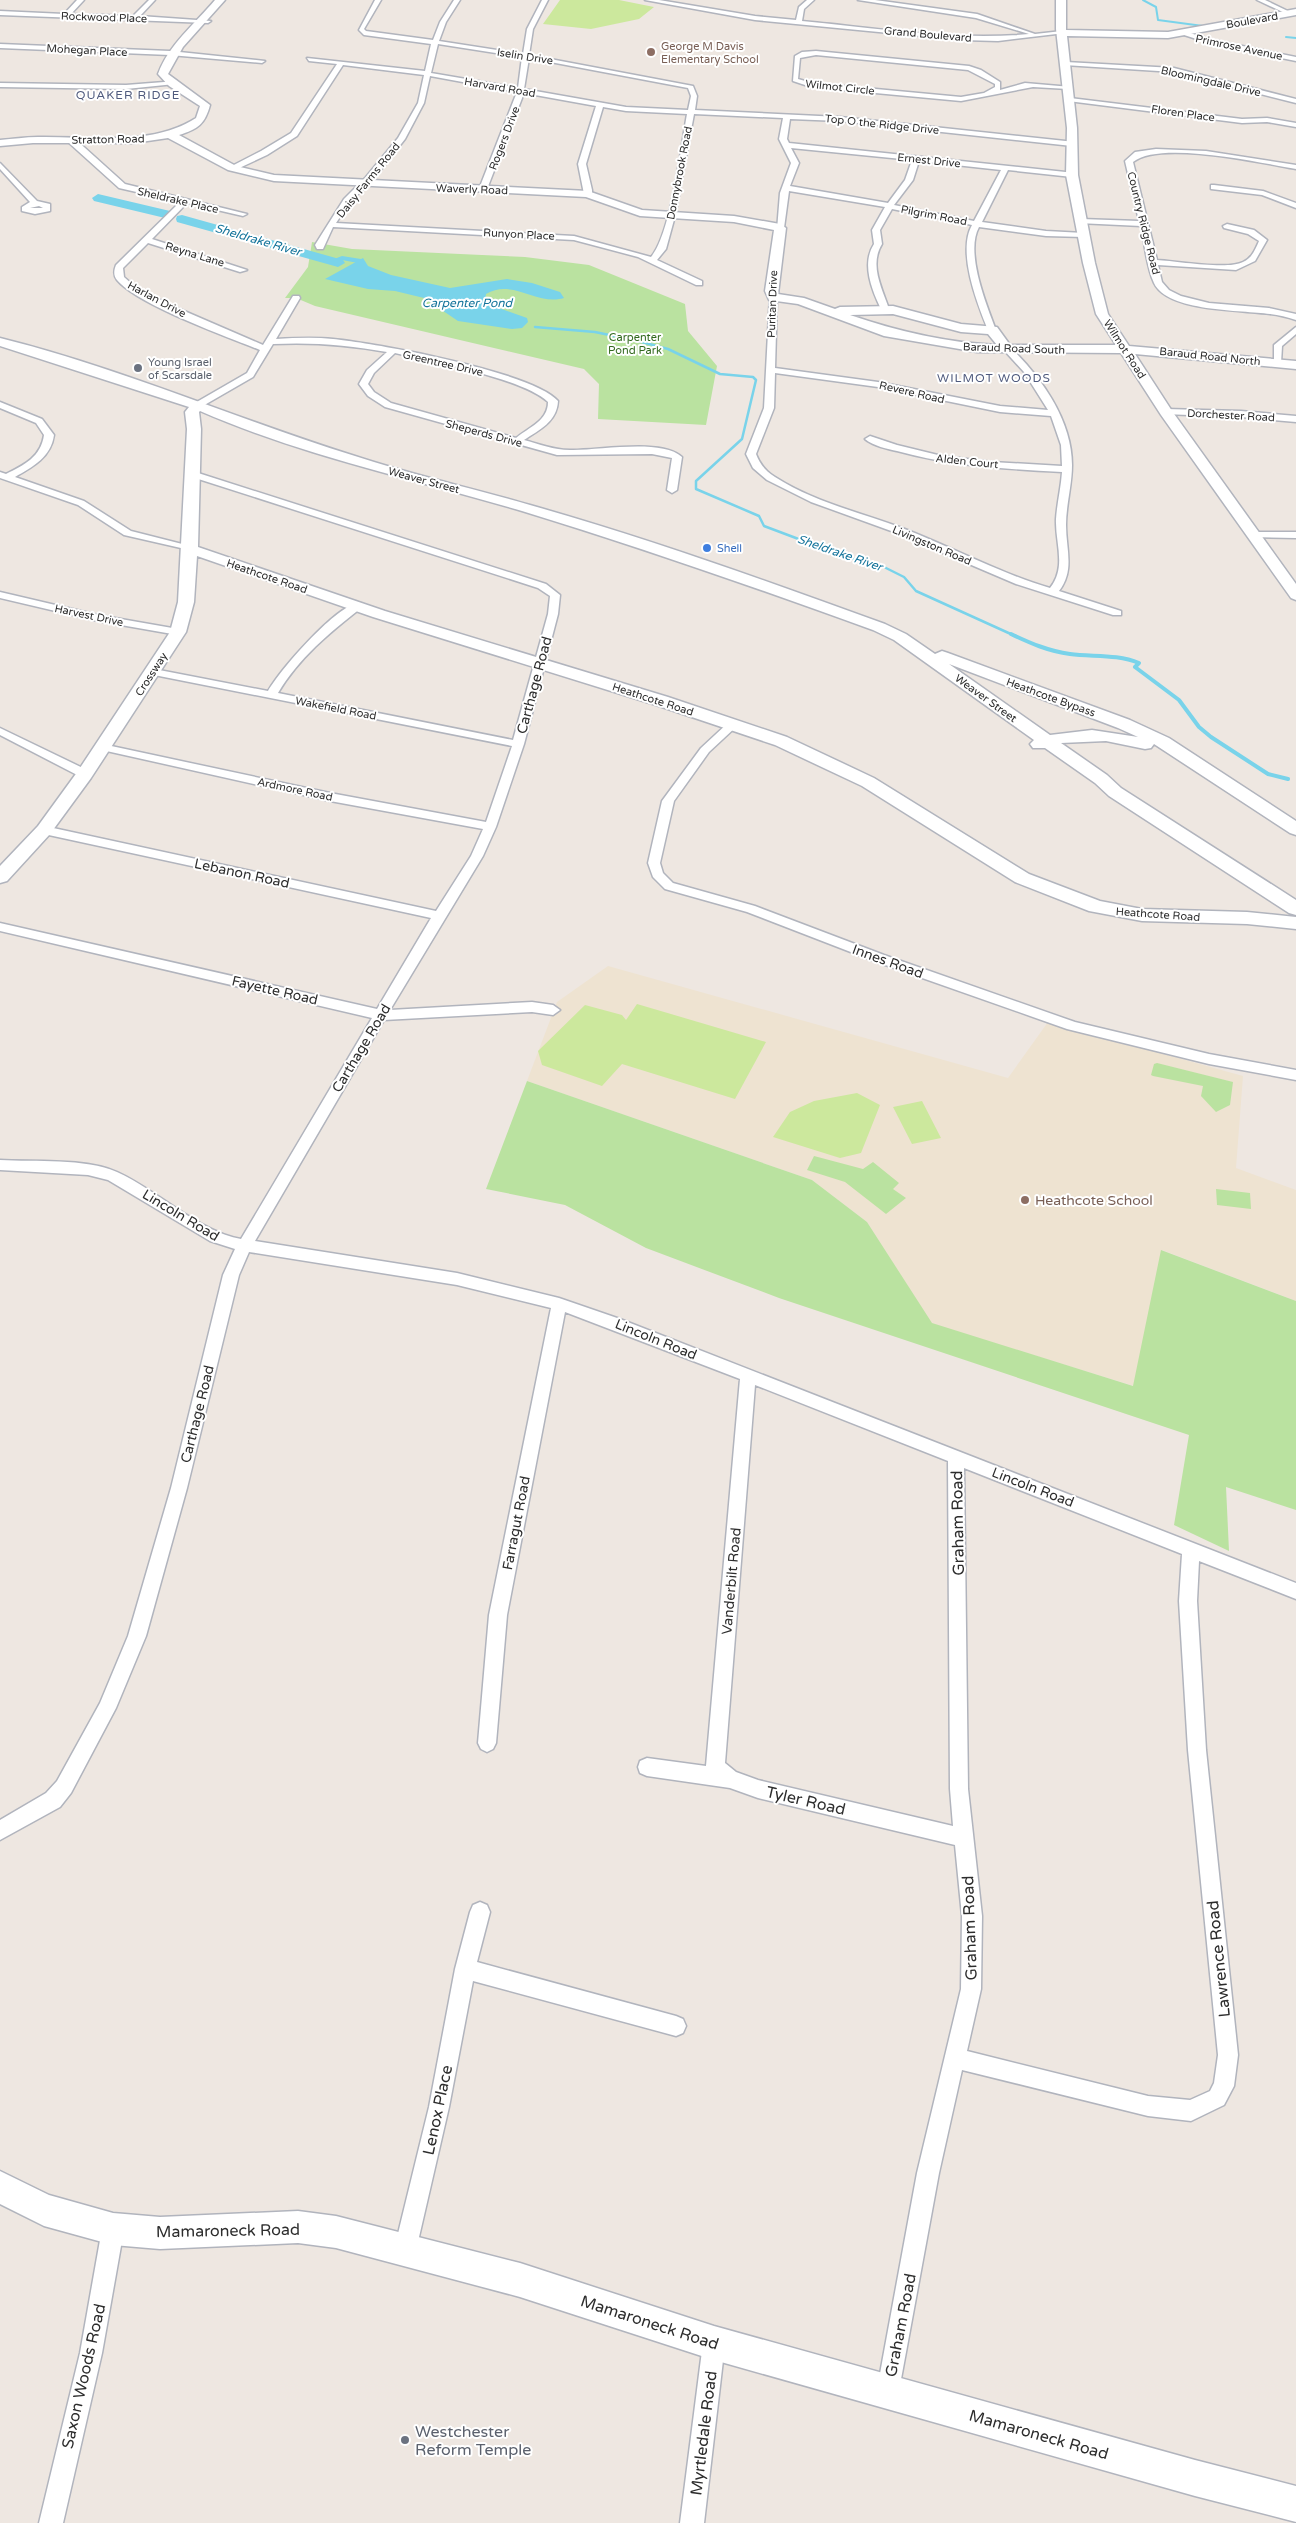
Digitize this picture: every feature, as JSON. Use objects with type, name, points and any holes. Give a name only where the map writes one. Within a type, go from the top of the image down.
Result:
[{"type":"street","points":[[66,16],[81,0]]},
{"type":"street","points":[[134,19],[152,0]]},
{"type":"street","points":[[172,82],[163,74],[165,66],[220,0]]},
{"type":"street","name":"Iselin Drive","points":[[378,0],[363,25],[362,33],[526,56],[687,85]]},
{"type":"street","name":"Daisy Farms Road","points":[[320,247],[318,245],[331,225],[362,184],[369,180],[410,125],[421,102],[435,42],[443,22],[457,0]]},
{"type":"street","name":"Rogers Drive","points":[[483,190],[520,90],[530,29],[545,0]]},
{"type":"street","name":"Grand Boulevard","points":[[648,0],[703,11],[798,22],[986,39],[1062,33],[1142,36],[1183,33],[1209,28]]},
{"type":"street","points":[[798,22],[801,8],[811,0]]},
{"type":"street","points":[[861,0],[977,16],[1036,35]]},
{"type":"street","name":"Wilmot Road","points":[[1061,0],[1062,33],[1070,100],[1072,175],[1102,314],[1166,412],[1296,595]]},
{"type":"street","points":[[1260,0],[1292,13]]},
{"type":"street","points":[[703,11],[713,4]]},
{"type":"street","name":"Rockwood Place","points":[[1,10],[66,16],[134,19],[206,19]]},
{"type":"street","name":"Boulevard","points":[[1209,28],[1292,13]]},
{"type":"street","points":[[206,19],[209,26],[206,32]]},
{"type":"street","name":"Primrose Avenue","points":[[1183,33],[1212,42],[1296,59]]},
{"type":"street","points":[[172,82],[174,70],[197,45]]},
{"type":"street","name":"Mohegan Place","points":[[0,46],[174,54],[262,61]]},
{"type":"street","name":"Wilmot Circle","points":[[1035,86],[957,99],[804,84],[795,80],[797,57],[802,54],[816,53],[976,70],[1007,83],[1068,87]]},
{"type":"street","name":"Harvard Road","points":[[309,59],[428,74],[600,105],[691,113]]},
{"type":"street","points":[[232,168],[264,154],[294,134],[340,63]]},
{"type":"street","name":"Bloomingdale Drive","points":[[1066,64],[1169,69],[1296,101]]},
{"type":"street","points":[[988,94],[999,86],[993,78]]},
{"type":"street","points":[[0,84],[126,87],[172,82]]},
{"type":"street","name":"Stratton Road","points":[[0,143],[71,140],[126,141],[170,134],[194,124],[206,110],[200,100],[172,82]]},
{"type":"street","name":"Donnybrook Road","points":[[652,260],[662,249],[671,216],[694,90],[687,85]]},
{"type":"street","name":"Floren Place","points":[[1070,100],[1242,121],[1266,120],[1296,125]]},
{"type":"street","points":[[588,194],[589,188],[582,170],[582,164],[600,105]]},
{"type":"street","name":"Top O the Ridge Drive","points":[[691,113],[840,119],[1072,144]]},
{"type":"street","name":"Puritan Drive","points":[[753,463],[751,459],[752,449],[761,433],[769,408],[773,297],[771,291],[786,188],[795,163],[783,139],[787,117]]},
{"type":"street","name":"Waverly Road","points":[[170,134],[232,168],[274,178],[362,184],[588,194],[634,212],[734,219],[780,228]]},
{"type":"street","name":"Sheldrake Place","points":[[71,140],[122,186],[243,214]]},
{"type":"street","name":"Ernest Drive","points":[[785,145],[1072,175]]},
{"type":"street","name":"Country Ridge Road","points":[[1296,167],[1170,150],[1137,153],[1128,161],[1161,288],[1180,299],[1270,311],[1296,317]]},
{"type":"street","points":[[885,309],[872,273],[873,252],[878,244],[876,230],[879,220],[909,180],[916,158]]},
{"type":"street","points":[[0,166],[36,204]]},
{"type":"street","points":[[1005,168],[990,201],[971,234],[969,253],[980,301],[992,330],[1006,348],[1018,358],[1031,376],[1064,435],[1067,469],[1061,511],[1066,569],[1064,580],[1053,592]]},
{"type":"street","points":[[1214,187],[1263,193],[1296,206]]},
{"type":"street","name":"Pilgrim Road","points":[[786,188],[833,194],[976,223],[1033,232],[1084,235]]},
{"type":"street","name":"Harlan Drive","points":[[186,200],[119,267],[118,273],[120,278],[151,298],[267,346]]},
{"type":"street","points":[[1081,221],[1143,224]]},
{"type":"street","name":"Runyon Place","points":[[331,225],[552,235],[598,242],[652,260],[699,283]]},
{"type":"street","points":[[1153,262],[1228,268],[1251,262],[1263,240],[1251,232],[1227,226]]},
{"type":"street","name":"Reyna Lane","points":[[147,240],[202,255],[243,270]]},
{"type":"street","name":"Baraud Road South","points":[[773,297],[792,299],[819,307],[843,318],[895,334],[977,348],[1048,350],[1124,349]]},
{"type":"street","points":[[198,406],[245,380],[296,298]]},
{"type":"street","name":"Baraud Road South","points":[[819,307],[849,311],[885,309],[924,317],[960,328],[992,330]]},
{"type":"street","points":[[1277,363],[1278,345],[1296,330]]},
{"type":"street","name":"Greentree Drive","points":[[267,346],[287,340],[342,342],[513,380],[543,392],[553,401],[552,412],[541,425],[517,441]]},
{"type":"street","name":"Weaver Street","points":[[0,342],[112,376],[198,406],[237,422],[352,460],[588,527],[714,567],[849,616],[900,637],[1094,783],[1115,792],[1296,909]]},
{"type":"street","name":"Baraud Road North","points":[[1124,349],[1296,365]]},
{"type":"street","name":"Sheperds Drive","points":[[392,352],[381,360],[364,379],[363,384],[366,389],[380,401],[400,409],[567,454],[659,452],[677,457],[672,490]]},
{"type":"street","name":"Revere Road","points":[[771,370],[853,379],[987,409],[1053,413]]},
{"type":"street","points":[[0,405],[39,420],[50,436],[50,443],[38,459],[3,476]]},
{"type":"street","name":"Crossway","points":[[0,877],[44,830],[86,774],[102,747],[154,672],[178,632],[186,602],[190,549],[194,429],[192,412],[198,406]]},
{"type":"street","name":"Dorchester Road","points":[[1166,412],[1241,414],[1296,419]]},
{"type":"street","points":[[194,429],[213,422],[237,422]]},
{"type":"street","name":"Alden Court","points":[[870,439],[895,449],[927,457],[1067,469]]},
{"type":"street","name":"Livingston Road","points":[[753,463],[771,478],[808,498],[896,529],[995,572],[1117,613]]},
{"type":"street","name":"Carthage Road","points":[[0,1831],[53,1800],[64,1787],[107,1708],[137,1636],[178,1488],[230,1275],[245,1244],[439,916],[477,856],[490,827],[518,744],[553,614],[555,595],[547,589],[192,474]]},
{"type":"street","name":"Heathcote Road","points":[[3,476],[81,503],[128,533],[170,542],[357,606],[733,724],[806,752],[868,782],[1022,878],[1096,907],[1120,912],[1175,917],[1247,918],[1296,923]]},
{"type":"street","points":[[1252,535],[1296,535]]},
{"type":"street","name":"Harvest Drive","points":[[0,595],[98,618],[178,632]]},
{"type":"street","points":[[271,695],[277,684],[303,652],[357,606]]},
{"type":"street","name":"Weaver Street","points":[[849,616],[938,673],[1041,743]]},
{"type":"street","name":"Heathcote Bypass","points":[[900,637],[956,662],[1063,701],[1163,742],[1296,829]]},
{"type":"street","name":"Wakefield Road","points":[[154,672],[518,744]]},
{"type":"street","points":[[1063,701],[1082,712],[1087,721],[1084,730],[1069,736]]},
{"type":"street","name":"Innes Road","points":[[733,724],[705,750],[668,801],[654,863],[657,874],[669,886],[751,909],[879,958],[1072,1026],[1209,1059],[1296,1075]]},
{"type":"street","points":[[0,731],[86,774]]},
{"type":"street","name":"Heathcote Bypass","points":[[1041,743],[1069,736],[1101,736],[1136,742],[1197,764]]},
{"type":"street","name":"Ardmore Road","points":[[102,747],[330,797],[490,827]]},
{"type":"street","name":"Lebanon Road","points":[[44,830],[439,916]]},
{"type":"street","points":[[1247,918],[1262,912],[1268,904],[1262,888]]},
{"type":"street","name":"Fayette Road","points":[[0,927],[381,1015],[430,1014],[532,1007],[553,1010]]},
{"type":"street","name":"Lincoln Road","points":[[0,1165],[88,1170],[112,1176],[215,1237],[232,1243],[457,1279],[559,1304],[615,1323],[1296,1591]]},
{"type":"street","name":"Farragut Road","points":[[487,1743],[498,1615],[559,1304]]},
{"type":"street","name":"Vanderbilt Road","points":[[730,1779],[715,1766],[748,1376]]},
{"type":"street","name":"Graham Road","points":[[888,2390],[928,2173],[971,1989],[973,1957],[972,1916],[959,1789],[956,1457]]},
{"type":"street","name":"Lawrence Road","points":[[956,2058],[1148,2106],[1191,2111],[1217,2098],[1224,2086],[1228,2055],[1197,1750],[1188,1601],[1191,1549]]},
{"type":"street","name":"Tyler Road","points":[[647,1767],[730,1779],[758,1789],[964,1838]]},
{"type":"street","name":"Lenox Place","points":[[405,2250],[439,2108],[465,1969],[480,1912]]},
{"type":"street","points":[[465,1969],[676,2026]]},
{"type":"street","name":"Mamaroneck Road","points":[[0,2187],[44,2210],[113,2229],[160,2233],[298,2227],[336,2232],[520,2280],[714,2343],[888,2390],[1195,2478],[1296,2504]]},
{"type":"street","name":"Saxon Woods Road","points":[[51,2523],[91,2353],[113,2229]]},
{"type":"street","name":"Myrtledale Road","points":[[692,2523],[714,2343]]},
{"type":"shaded area","points":[[608,966],[1008,1078],[1048,1022],[1243,1076],[1236,1168],[1296,1190],[1296,1301],[1162,1250],[1134,1386],[932,1324],[867,1222],[812,1180],[527,1081],[557,1002]]},
{"type":"green space","points":[[560,0],[619,0],[654,7],[639,19],[591,29],[543,24]]},
{"type":"green space","name":"Carpenter Pond Park","points":[[312,242],[352,249],[525,257],[589,265],[685,304],[688,331],[717,366],[706,425],[598,419],[599,384],[584,369],[315,306],[296,298],[285,298],[308,267]]},
{"type":"green space","points":[[637,1004],[766,1042],[735,1099],[622,1064],[602,1086],[542,1065],[538,1051],[585,1005],[622,1015],[626,1020]]},
{"type":"green space","points":[[1157,1063],[1233,1082],[1230,1105],[1216,1112],[1201,1096],[1203,1086],[1151,1075],[1154,1064]]},
{"type":"green space","points":[[527,1081],[812,1180],[867,1222],[932,1323],[1133,1386],[1161,1250],[1296,1301],[1296,1510],[1226,1487],[1229,1551],[1174,1525],[1189,1435],[779,1298],[646,1248],[565,1205],[486,1189]]},
{"type":"green space","points":[[857,1093],[880,1105],[861,1153],[840,1158],[773,1137],[790,1112],[814,1101]]},
{"type":"green space","points":[[922,1101],[941,1138],[912,1144],[893,1107]]},
{"type":"green space","points":[[814,1156],[863,1169],[873,1162],[899,1183],[893,1189],[906,1198],[886,1214],[845,1182],[807,1170]]},
{"type":"green space","points":[[1216,1189],[1250,1193],[1251,1209],[1217,1205]]},
{"type":"water","name":"Carpenter Pond","points":[[363,258],[368,266],[391,275],[450,288],[507,279],[532,283],[560,292],[564,298],[544,299],[515,290],[505,289],[486,294],[485,301],[527,318],[528,322],[522,328],[512,329],[458,321],[424,298],[395,291],[368,289],[325,279]]},
{"type":"waterway","points":[[1143,0],[1156,7],[1158,20],[1203,26]]},
{"type":"waterway","points":[[1286,37],[1296,38]]},
{"type":"waterway","name":"Sheldrake River","points":[[98,198],[165,214]]},
{"type":"waterway","name":"Sheldrake River","points":[[182,219],[338,263]]},
{"type":"waterway","name":"Sheldrake River","points":[[333,261],[342,258],[358,261]]},
{"type":"waterway","name":"Sheldrake River","points":[[535,327],[595,332],[638,341],[668,349],[720,374],[753,377],[756,380],[742,439],[696,481],[696,489],[759,516],[764,526],[849,558],[876,563],[904,577],[916,591],[1013,635]]},
{"type":"waterway","name":"Sheldrake River","points":[[1011,634],[1062,653],[1114,657],[1139,663],[1135,667],[1179,700],[1199,727],[1211,737],[1268,774],[1288,779]]},
{"type":"place","name":"George M Davis Elementary School","points":[[651,52]]},
{"type":"place","name":"Young Israel of Scarsdale","points":[[138,368]]},
{"type":"place","name":"Shell","points":[[707,548]]},
{"type":"place","name":"Heathcote School","points":[[1025,1200]]},
{"type":"place","name":"Westchester Reform Temple","points":[[405,2440]]},
{"type":"district","name":"QUAKER RIDGE","points":[[128,95]]},
{"type":"district","name":"WILMOT WOODS","points":[[994,378]]}]
